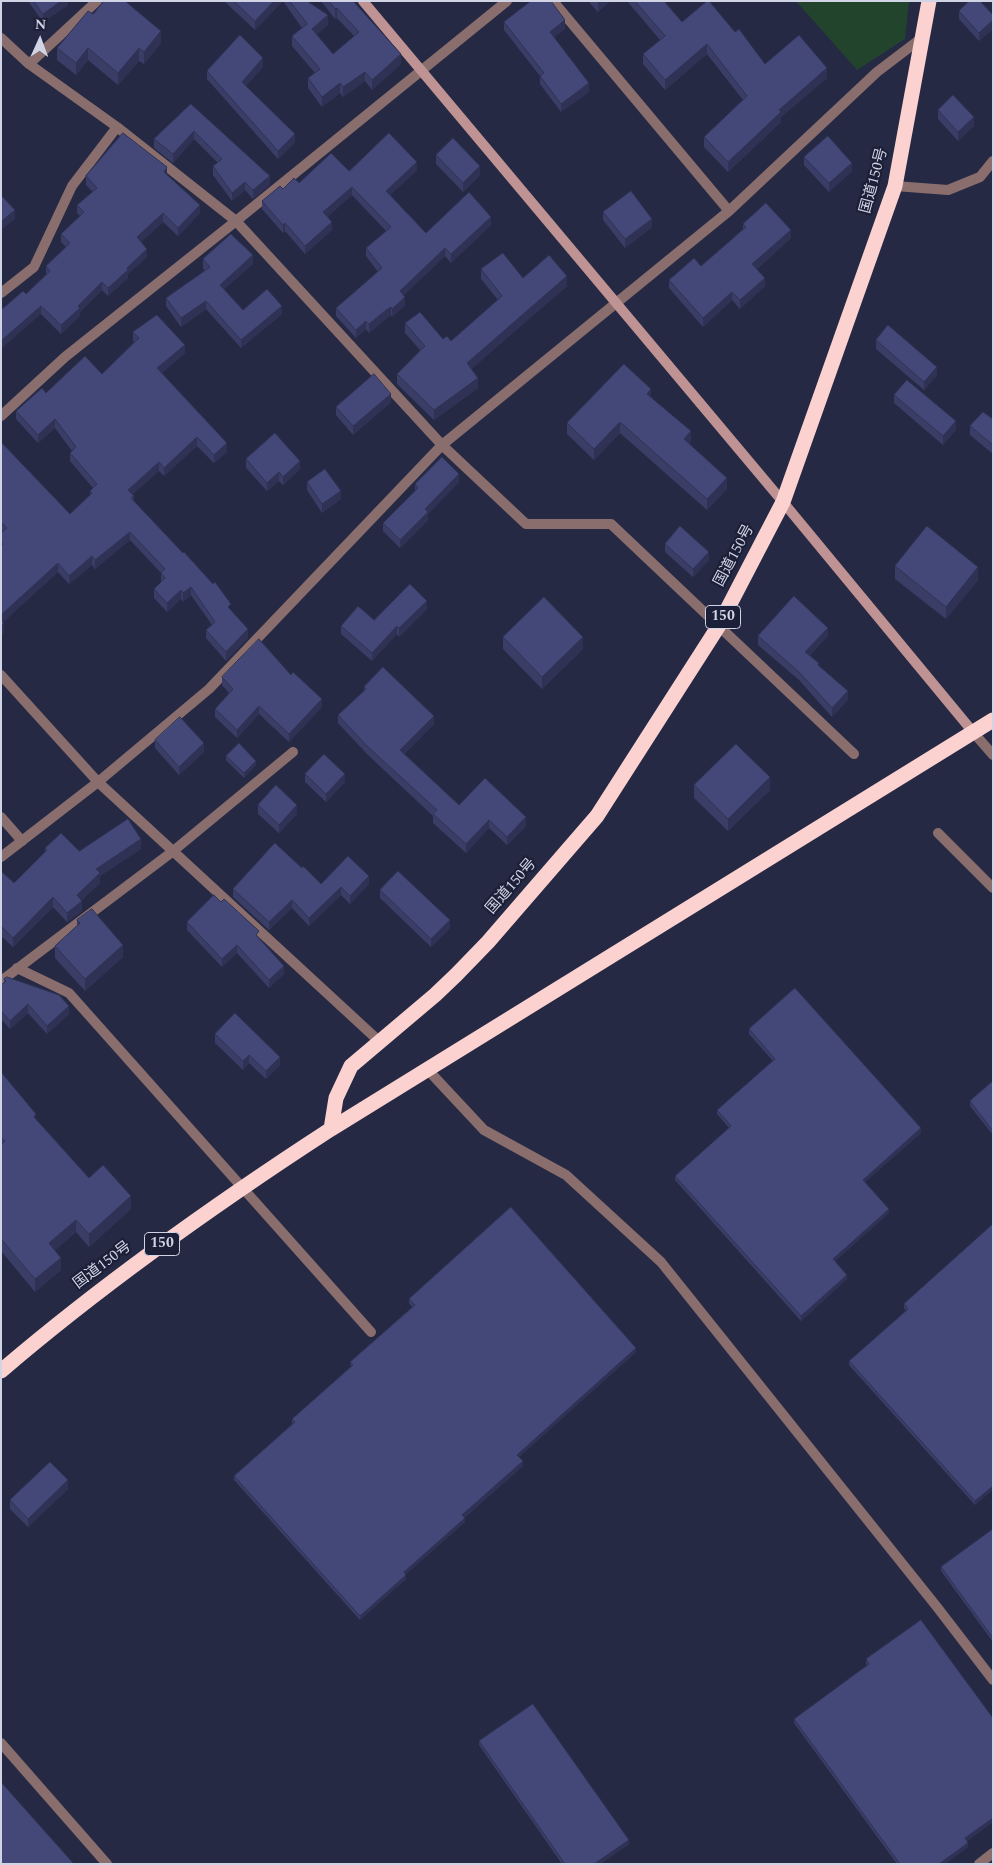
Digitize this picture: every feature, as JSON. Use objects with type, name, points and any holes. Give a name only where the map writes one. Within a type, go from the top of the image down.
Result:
[{"type":"highway","name":"国道150号","points":[[331,1129],[336,1098],[351,1066],[435,995],[488,942],[597,816],[718,627],[783,502],[895,186],[929,1]]},
{"type":"highway","name":"国道150号","points":[[1,1371],[48,1331],[136,1262],[241,1188],[331,1129],[993,720]]},
{"type":"street","points":[[29,64],[97,1]]},
{"type":"street","points":[[363,1],[993,755]]},
{"type":"street","points":[[1,416],[65,357],[507,1]]},
{"type":"street","points":[[552,1],[728,211]]},
{"type":"street","points":[[1,857],[98,782],[209,688],[442,445],[728,211],[877,72],[923,37]]},
{"type":"street","points":[[1,38],[29,64],[118,126],[236,221],[442,445],[526,524],[611,524],[854,754]]},
{"type":"street","points":[[1,294],[34,267],[72,186],[118,126]]},
{"type":"street","points":[[895,186],[948,190],[980,177],[993,161]]},
{"type":"street","points":[[1,675],[98,782],[380,1042]]},
{"type":"street","points":[[3,976],[17,968],[172,852],[293,752]]},
{"type":"street","points":[[1,817],[22,841]]},
{"type":"street","points":[[938,833],[993,888]]},
{"type":"street","points":[[17,968],[69,993],[371,1332]]},
{"type":"street","points":[[427,1070],[484,1130],[566,1175],[661,1262],[937,1607],[993,1680]]},
{"type":"street","points":[[1,1743],[106,1864]]},
{"type":"street","points":[[979,1864],[993,1853]]},
{"type":"green space","points":[[796,1],[909,1],[905,39],[857,70]]},
{"type":"building","points":[[34,1],[61,1],[43,14]]},
{"type":"building","points":[[104,1],[125,1],[161,31],[144,52],[139,48],[118,73],[88,48],[76,63],[57,48],[88,11],[93,14]]},
{"type":"building","points":[[234,1],[274,1],[255,21]]},
{"type":"building","points":[[290,1],[307,1],[328,15],[312,29],[333,54],[359,32],[329,1],[353,1],[401,54],[372,80],[365,72],[343,87],[340,83],[322,97],[308,78],[320,69],[292,36],[307,24]]},
{"type":"building","points":[[531,1],[551,1],[565,20],[550,32],[589,83],[561,104],[540,76],[544,73],[504,22]]},
{"type":"building","points":[[635,1],[664,1],[682,22],[709,1],[735,32],[739,29],[765,64],[799,35],[827,68],[779,110],[781,112],[728,162],[704,137],[747,96],[707,44],[665,80],[643,54],[665,36]]},
{"type":"building","points":[[969,1],[980,1],[993,15],[993,20],[979,33],[959,11]]},
{"type":"building","points":[[240,35],[263,58],[242,82],[295,134],[278,151],[207,71]]},
{"type":"building","points":[[953,95],[974,117],[958,132],[938,110]]},
{"type":"building","points":[[191,104],[270,176],[253,190],[245,182],[232,193],[213,166],[222,159],[194,131],[173,154],[154,139]]},
{"type":"building","points":[[123,133],[167,167],[164,172],[200,205],[178,228],[163,213],[137,237],[147,249],[127,268],[128,270],[108,288],[102,282],[78,306],[80,308],[61,325],[41,306],[1,341],[1,310],[23,291],[26,294],[50,271],[46,266],[70,243],[61,234],[84,212],[77,205],[97,188],[86,176]]},
{"type":"building","points":[[389,133],[417,162],[386,191],[426,233],[469,192],[491,217],[451,254],[445,248],[400,291],[405,297],[392,309],[391,307],[386,310],[369,324],[366,321],[356,330],[336,308],[382,268],[366,248],[391,227],[352,187],[323,212],[332,222],[305,246],[262,201],[280,186],[283,189],[294,178],[299,183],[331,153],[349,171]]},
{"type":"building","points":[[828,136],[852,163],[829,183],[804,157]]},
{"type":"building","points":[[453,138],[480,166],[463,183],[436,155]]},
{"type":"building","points":[[631,191],[652,219],[625,239],[603,212]]},
{"type":"building","points":[[1,195],[15,210],[1,222]]},
{"type":"building","points":[[766,203],[791,230],[752,264],[765,278],[740,300],[732,292],[703,318],[669,280],[694,258],[701,266],[746,227],[743,224]]},
{"type":"building","points":[[231,234],[253,255],[220,285],[243,310],[267,289],[282,306],[241,340],[206,301],[181,318],[166,298],[210,267],[203,259]]},
{"type":"building","points":[[503,253],[523,278],[549,255],[567,276],[467,363],[478,378],[434,410],[397,374],[425,346],[405,323],[420,312],[443,339],[447,336],[451,341],[502,296],[481,269]]},
{"type":"building","points":[[157,315],[185,345],[157,368],[227,443],[214,455],[197,437],[164,468],[159,462],[128,490],[134,496],[131,498],[183,553],[213,584],[215,582],[231,604],[228,607],[248,629],[226,652],[206,630],[215,622],[191,587],[183,593],[181,590],[167,603],[154,589],[165,578],[161,573],[165,569],[130,532],[95,560],[92,556],[69,576],[58,563],[1,615],[1,546],[3,544],[1,543],[1,533],[7,528],[1,522],[1,442],[70,514],[92,493],[90,491],[97,484],[70,453],[76,447],[55,419],[38,435],[16,411],[42,388],[46,393],[85,356],[102,374],[139,338],[133,332]]},
{"type":"building","points":[[888,325],[937,367],[924,382],[876,340]]},
{"type":"building","points":[[624,364],[651,389],[647,394],[691,431],[684,439],[727,478],[707,499],[620,422],[594,449],[567,423]]},
{"type":"building","points":[[374,374],[391,394],[353,426],[336,407]]},
{"type":"building","points":[[907,380],[956,421],[943,436],[894,395]]},
{"type":"building","points":[[983,412],[993,419],[993,445],[970,426]]},
{"type":"building","points":[[275,433],[300,461],[283,477],[279,472],[267,483],[246,459]]},
{"type":"building","points":[[442,457],[459,474],[425,509],[428,512],[400,540],[383,523],[418,488],[415,484]]},
{"type":"building","points":[[325,469],[341,491],[322,504],[307,482]]},
{"type":"building","points":[[680,526],[709,552],[693,569],[665,544]]},
{"type":"building","points":[[927,526],[978,567],[946,607],[895,566]]},
{"type":"building","points":[[410,584],[427,601],[399,628],[397,626],[372,653],[341,626],[358,606],[374,620]]},
{"type":"building","points":[[794,596],[828,628],[805,652],[848,691],[832,708],[799,672],[758,636]]},
{"type":"building","points":[[544,597],[583,637],[542,677],[503,637]]},
{"type":"building","points":[[259,639],[291,675],[293,672],[322,699],[289,734],[259,706],[237,730],[215,709],[233,689],[222,677]]},
{"type":"building","points":[[383,667],[434,716],[400,750],[459,805],[485,778],[526,817],[507,837],[489,820],[466,844],[433,814],[437,810],[367,746],[338,715],[366,689],[364,687]]},
{"type":"building","points":[[180,717],[204,743],[179,767],[155,740]]},
{"type":"building","points":[[239,743],[256,761],[244,773],[226,756]]},
{"type":"building","points":[[736,744],[770,777],[728,819],[694,785]]},
{"type":"building","points":[[324,754],[345,774],[326,794],[305,774]]},
{"type":"building","points":[[276,785],[297,805],[279,825],[258,805]]},
{"type":"building","points":[[128,819],[141,839],[96,869],[100,873],[77,895],[82,901],[67,913],[53,897],[13,938],[1,926],[1,871],[14,883],[61,833],[79,851]]},
{"type":"building","points":[[275,843],[321,884],[348,856],[369,876],[350,896],[341,887],[309,918],[292,900],[269,922],[233,889]]},
{"type":"building","points":[[398,871],[450,920],[431,939],[380,890]]},
{"type":"building","points":[[214,895],[221,902],[224,899],[259,931],[256,935],[284,966],[269,980],[237,945],[222,959],[187,922]]},
{"type":"building","points":[[92,909],[123,945],[85,979],[55,946],[80,923],[77,920]]},
{"type":"building","points":[[7,977],[59,995],[69,1006],[47,1026],[28,1004],[10,1021],[1,1011],[1,985],[6,981],[4,979]]},
{"type":"building","points":[[795,988],[921,1128],[863,1180],[889,1209],[833,1259],[847,1275],[801,1316],[675,1176],[731,1126],[717,1110],[775,1059],[749,1029]]},
{"type":"building","points":[[235,1013],[280,1057],[266,1071],[249,1055],[243,1061],[215,1034]]},
{"type":"building","points":[[1,1072],[36,1114],[34,1117],[89,1178],[103,1165],[131,1196],[89,1234],[76,1220],[49,1243],[61,1258],[35,1279],[1,1239],[1,1144],[5,1141],[1,1137]]},
{"type":"building","points":[[993,1081],[993,1131],[970,1101]]},
{"type":"building","points":[[511,1207],[636,1348],[517,1455],[523,1461],[462,1515],[465,1518],[404,1572],[406,1575],[360,1616],[234,1476],[295,1422],[292,1419],[353,1365],[350,1362],[415,1305],[409,1299]]},
{"type":"building","points":[[993,1224],[993,1486],[975,1501],[849,1361],[908,1309],[904,1304]]},
{"type":"building","points":[[50,1462],[68,1480],[28,1519],[10,1500]]},
{"type":"building","points":[[993,1529],[993,1638],[941,1567]]},
{"type":"building","points":[[921,1620],[993,1718],[993,1818],[965,1838],[968,1843],[939,1864],[900,1864],[794,1719],[869,1664],[866,1659]]},
{"type":"building","points":[[533,1704],[629,1840],[594,1864],[565,1864],[479,1741]]},
{"type":"building","points":[[1,1782],[74,1864],[1,1864]]}]
